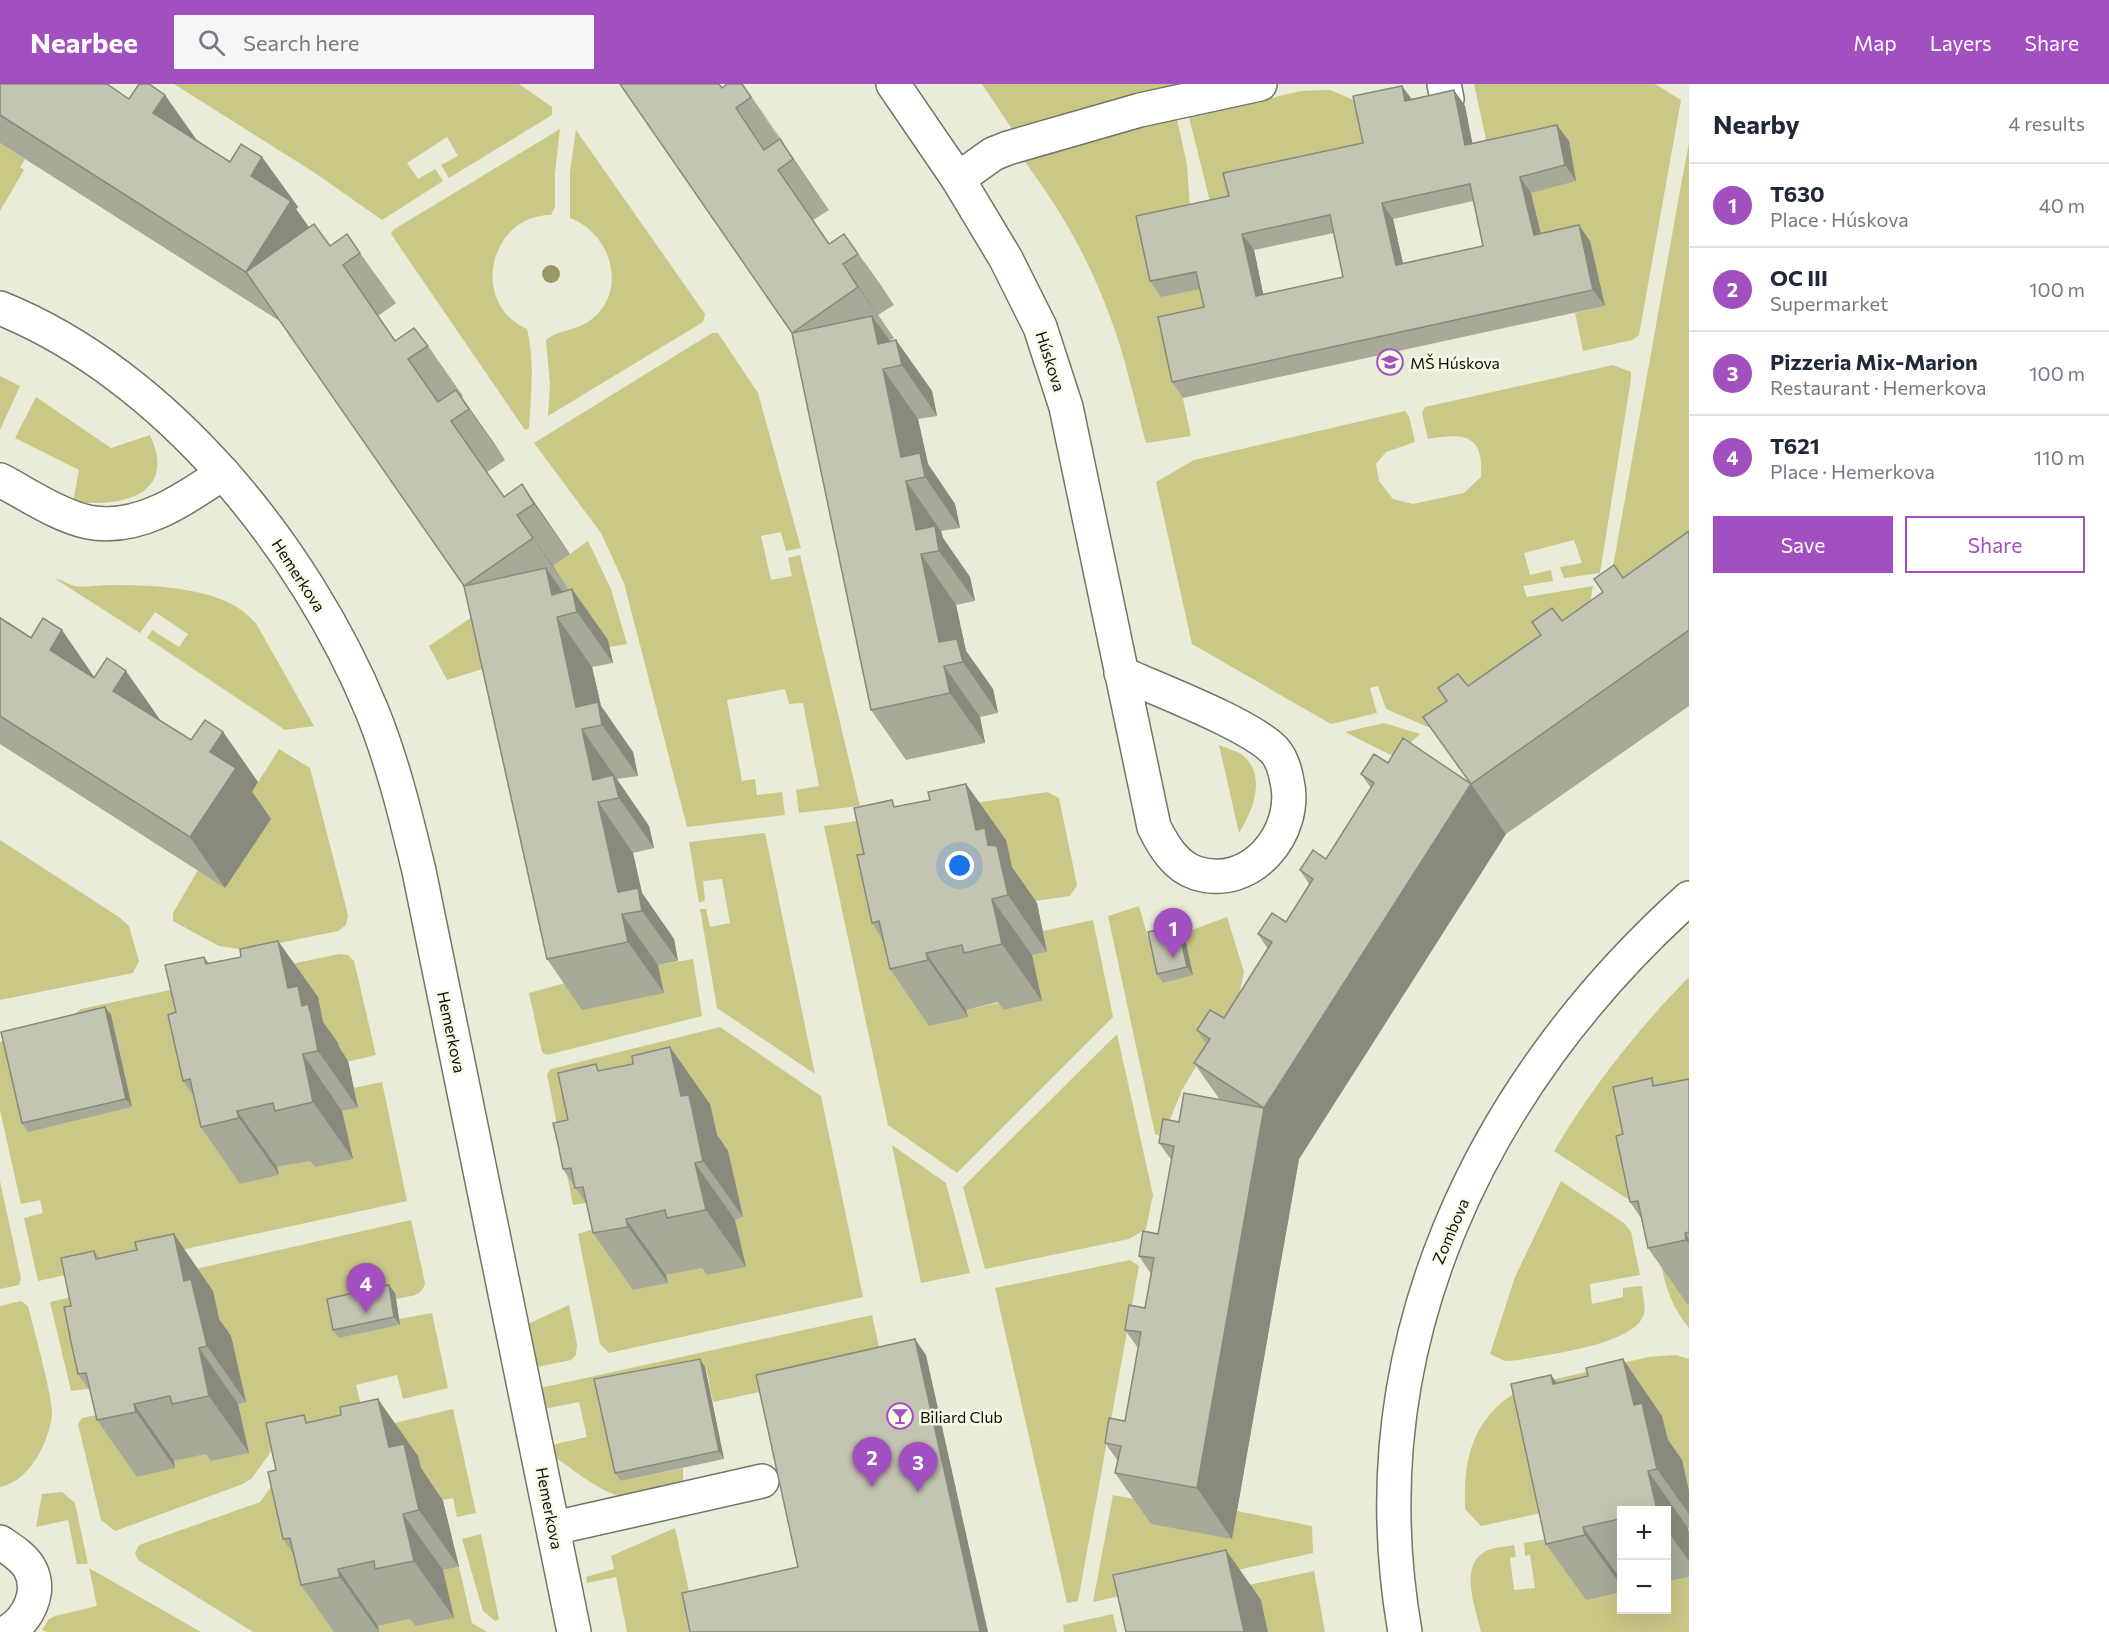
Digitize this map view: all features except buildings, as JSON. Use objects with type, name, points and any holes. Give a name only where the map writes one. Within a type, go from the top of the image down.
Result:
[{"type":"street","name":"Húskova","points":[[893,84],[958,178],[1006,259],[1044,337],[1066,407],[1120,673],[1154,827],[1165,849],[1196,873],[1227,875],[1247,869],[1278,842],[1285,823],[1288,787],[1277,753],[1252,733],[1120,673]]},
{"type":"street","points":[[958,178],[993,154],[1008,148],[1140,110],[1260,84]]},
{"type":"street","name":"Hemerkova","points":[[0,308],[57,336],[123,380],[182,428],[283,546],[328,621],[366,699],[385,746],[405,811],[419,871],[574,1632]]},
{"type":"street","points":[[0,480],[67,514],[88,522],[116,523],[168,508],[223,474]]},
{"type":"street","name":"Zombova","points":[[1405,1632],[1394,1537],[1394,1476],[1399,1407],[1417,1320],[1442,1244],[1472,1180],[1508,1114],[1551,1047],[1598,991],[1688,900]]},
{"type":"street","points":[[554,1528],[762,1482]]},
{"type":"street","points":[[0,1542],[17,1553],[30,1568],[34,1590],[30,1608],[21,1624],[7,1632]]},
{"type":"shaded area","points":[[174,84],[519,84],[552,107],[552,115],[449,178],[441,165],[458,156],[447,137],[407,163],[418,179],[435,169],[443,181],[382,220],[315,173]]},
{"type":"shaded area","points":[[982,84],[1222,84],[1016,135]]},
{"type":"shaded area","points":[[1474,84],[1655,84],[1681,100],[1639,335],[1632,340],[1583,351],[1575,313],[1604,306],[1545,251],[1531,192],[1490,158]]},
{"type":"shaded area","points":[[1330,90],[1356,101],[1374,159],[1214,218],[1189,117],[1301,91]]},
{"type":"shaded area","points":[[1177,119],[1187,165],[1191,223],[1215,323],[1169,334],[1191,436],[1146,443],[1120,345],[1092,272],[1072,233],[1022,158]]},
{"type":"shaded area","points":[[560,129],[555,173],[555,207],[551,215],[530,219],[513,229],[501,244],[494,263],[493,282],[498,301],[509,317],[527,329],[532,366],[529,428],[525,430],[391,234],[393,230]]},
{"type":"shaded area","points":[[576,130],[705,314],[703,322],[548,416],[550,384],[546,340],[592,319],[603,307],[610,293],[612,278],[610,263],[596,236],[584,225],[570,218],[570,172]]},
{"type":"shaded area","points":[[0,143],[25,159],[20,167],[24,170],[0,211]]},
{"type":"shaded area","points":[[1689,143],[1689,547],[1607,600],[1681,185]]},
{"type":"shaded area","points":[[712,333],[718,333],[758,393],[801,548],[786,551],[781,532],[761,536],[771,580],[792,576],[788,558],[800,555],[860,806],[799,813],[796,790],[819,786],[803,703],[789,704],[785,689],[727,700],[742,781],[755,779],[757,795],[782,792],[785,815],[687,827],[624,583],[601,533],[534,443]]},
{"type":"shaded area","points":[[1613,365],[1631,372],[1631,379],[1600,573],[1564,578],[1560,567],[1582,563],[1574,540],[1524,553],[1530,575],[1551,570],[1553,581],[1523,586],[1527,597],[1593,586],[1589,611],[1428,727],[1386,709],[1378,686],[1370,688],[1377,713],[1331,724],[1192,644],[1156,482],[1194,460],[1405,411],[1409,416],[1415,442],[1386,452],[1376,464],[1379,481],[1393,499],[1413,504],[1464,493],[1481,477],[1479,452],[1475,444],[1461,437],[1428,439],[1422,413],[1425,407]]},
{"type":"shaded area","points":[[0,376],[20,386],[0,430]]},
{"type":"shaded area","points":[[36,397],[111,448],[150,435],[157,456],[157,472],[151,484],[140,493],[126,499],[109,502],[73,502],[79,470],[15,438]]},
{"type":"shaded area","points":[[588,541],[611,589],[627,644],[609,647],[608,640],[540,609],[553,566]]},
{"type":"shaded area","points":[[54,578],[79,587],[125,585],[167,587],[209,595],[228,602],[244,612],[257,625],[314,726],[285,730],[147,638],[152,630],[179,647],[188,634],[155,612],[140,633]]},
{"type":"shaded area","points":[[472,617],[495,665],[447,680],[429,646]]},
{"type":"shaded area","points":[[1384,723],[1420,734],[1395,757],[1345,732]]},
{"type":"shaded area","points":[[1219,745],[1241,754],[1249,762],[1254,772],[1256,782],[1253,804],[1239,833]]},
{"type":"shaded area","points":[[279,749],[310,768],[348,915],[346,925],[338,931],[246,950],[219,946],[173,921],[173,913],[198,870],[226,888],[245,803]]},
{"type":"shaded area","points":[[1047,792],[1059,798],[1077,885],[1070,896],[1028,902],[934,864],[967,1017],[966,1010],[1002,1002],[1004,1010],[1042,1001],[1032,955],[1047,952],[1043,931],[1093,920],[1113,1017],[957,1173],[888,1125],[824,826]]},
{"type":"shaded area","points":[[765,833],[815,1074],[717,1008],[700,909],[706,909],[710,927],[730,923],[722,879],[703,881],[705,900],[699,903],[689,842]]},
{"type":"shaded area","points":[[0,840],[119,917],[129,926],[139,961],[133,973],[0,1000]]},
{"type":"shaded area","points":[[1139,906],[1148,938],[1162,934],[1193,975],[1184,933],[1227,917],[1244,972],[1239,995],[1182,1090],[1163,1137],[1155,1134],[1108,916]]},
{"type":"shaded area","points":[[339,954],[348,955],[354,961],[376,1055],[342,1063],[277,1167],[313,1160],[352,1158],[342,1111],[358,1108],[354,1088],[382,1082],[407,1201],[38,1281],[24,1218],[43,1213],[40,1200],[21,1204],[0,1110],[0,1042],[6,1040],[28,1131],[132,1107],[73,1015],[81,1009]]},
{"type":"shaded area","points":[[693,959],[702,1016],[547,1055],[542,1052],[529,993],[565,983],[664,992],[658,965]]},
{"type":"shaded area","points":[[1689,977],[1689,1136],[1649,1213],[1554,1151],[1616,1060]]},
{"type":"shaded area","points":[[720,1027],[821,1096],[863,1297],[609,1353],[600,1344],[578,1234],[603,1226],[668,1283],[666,1275],[705,1267],[746,1267],[735,1220],[743,1217],[728,1152],[597,1201],[573,1205],[547,1074],[551,1069]]},
{"type":"shaded area","points":[[1117,1034],[1153,1195],[1146,1229],[1129,1239],[985,1269],[963,1187]]},
{"type":"shaded area","points":[[892,1145],[946,1183],[970,1273],[921,1283]]},
{"type":"shaded area","points":[[0,1181],[21,1278],[19,1285],[0,1289]]},
{"type":"shaded area","points":[[1561,1181],[1624,1223],[1631,1232],[1640,1275],[1590,1284],[1592,1304],[1623,1297],[1623,1288],[1642,1286],[1644,1314],[1637,1325],[1608,1341],[1569,1351],[1505,1361],[1490,1354],[1515,1277]]},
{"type":"shaded area","points":[[411,1220],[425,1283],[423,1288],[417,1294],[388,1304],[338,1338],[400,1325],[399,1319],[432,1313],[448,1388],[403,1399],[397,1375],[356,1385],[362,1410],[299,1425],[283,1435],[251,1479],[243,1484],[115,1531],[101,1520],[78,1424],[82,1418],[114,1411],[175,1468],[174,1461],[209,1453],[249,1453],[238,1404],[108,1386],[71,1391],[50,1302]]},
{"type":"shaded area","points":[[1656,1242],[1689,1304],[1689,1328],[1675,1308],[1664,1277]]},
{"type":"shaded area","points":[[1130,1260],[1139,1266],[1078,1601],[1067,1603],[995,1288]]},
{"type":"shaded area","points":[[21,1301],[28,1306],[47,1380],[52,1416],[42,1449],[29,1469],[11,1483],[0,1487],[0,1306]]},
{"type":"shaded area","points":[[569,1305],[577,1344],[576,1355],[571,1360],[537,1367],[528,1324]]},
{"type":"shaded area","points":[[872,1315],[883,1365],[713,1402],[706,1367],[621,1481],[683,1468],[683,1483],[627,1498],[598,1486],[553,1456],[551,1445],[587,1437],[579,1402],[544,1409],[540,1388]]},
{"type":"shaded area","points":[[1676,1355],[1689,1359],[1689,1491],[1673,1462],[1662,1416],[1550,1511],[1481,1526],[1465,1509],[1467,1470],[1476,1437],[1484,1422],[1509,1397],[1527,1386],[1648,1357]]},
{"type":"shaded area","points":[[453,1409],[476,1513],[457,1517],[453,1498],[428,1503],[338,1632],[253,1632],[138,1560],[135,1553],[139,1545],[260,1502],[295,1454],[311,1443]]},
{"type":"shaded area","points":[[62,1492],[75,1503],[88,1564],[77,1564],[68,1520],[36,1527],[42,1494]]},
{"type":"shaded area","points":[[1113,1495],[1155,1503],[1232,1539],[1237,1511],[1312,1526],[1313,1553],[1093,1602]]},
{"type":"shaded area","points":[[675,1528],[698,1632],[627,1632],[616,1577],[587,1583],[586,1577],[614,1569],[611,1556]]},
{"type":"shaded area","points":[[481,1534],[499,1619],[495,1621],[483,1611],[462,1539]]},
{"type":"shaded area","points":[[1556,1537],[1617,1589],[1617,1614],[1671,1614],[1671,1581],[1689,1577],[1689,1632],[1481,1632],[1471,1588],[1473,1567],[1486,1551],[1514,1545],[1516,1557],[1510,1558],[1514,1590],[1535,1588],[1530,1555],[1525,1556],[1524,1543]]},
{"type":"shaded area","points":[[459,1567],[472,1623],[487,1632],[379,1632],[378,1626],[413,1618],[453,1618],[443,1570]]},
{"type":"shaded area","points":[[89,1568],[201,1632],[47,1632],[42,1630],[49,1619],[55,1616],[97,1606]]},
{"type":"shaded area","points":[[1314,1571],[1325,1632],[1268,1632],[1261,1600],[1142,1608]]},
{"type":"shaded area","points":[[1113,1614],[1117,1632],[1064,1632],[1063,1625]]},
{"type":"place","name":"MŠ Húskova","points":[[1390,362]]},
{"type":"place","name":"T630","points":[[1173,958]]},
{"type":"place","name":"T621","points":[[366,1313]]},
{"type":"place","name":"Biliard Club","points":[[900,1416]]},
{"type":"place","name":"OC III","points":[[872,1487]]},
{"type":"place","name":"Pizzeria Mix-Marion","points":[[918,1492]]}]
